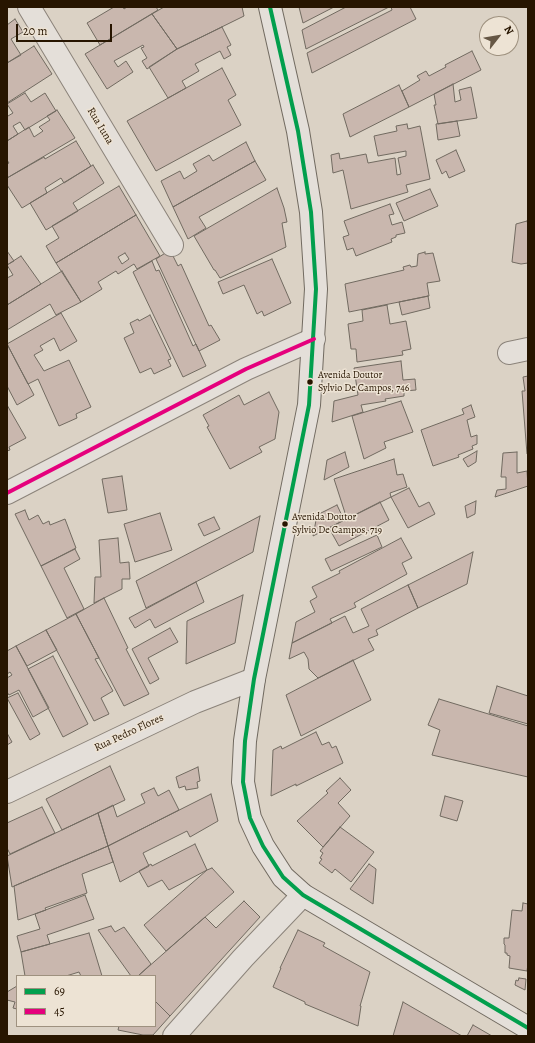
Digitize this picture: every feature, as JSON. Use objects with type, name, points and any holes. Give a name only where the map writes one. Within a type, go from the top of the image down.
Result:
[{"type":"main road","name":"Rua Iuna","points":[[28,7],[172,245]]},
{"type":"main road","points":[[270,7],[298,131],[311,212],[316,289],[309,405],[254,679],[245,742],[243,782],[250,818],[263,846],[283,877],[303,895],[528,1028]]},
{"type":"main road","points":[[7,493],[246,369],[314,339]]},
{"type":"main road","name":"Rua Pedro Flores","points":[[7,792],[182,708],[254,679]]},
{"type":"main road","points":[[174,1036],[243,958],[303,895]]},
{"type":"building","points":[[114,7],[123,7],[124,9],[127,7],[156,7],[158,10],[100,45],[87,23]]},
{"type":"building","points":[[164,7],[242,7],[244,16],[177,49],[152,14]]},
{"type":"building","points":[[299,7],[334,7],[303,23]]},
{"type":"building","points":[[346,7],[389,7],[306,49],[302,30]]},
{"type":"building","points":[[391,7],[410,7],[416,19],[312,73],[307,53],[392,10]]},
{"type":"building","points":[[152,14],[177,49],[147,69],[142,61],[147,58],[141,48],[144,47],[143,45],[114,61],[118,67],[126,61],[133,72],[107,89],[85,54]]},
{"type":"building","points":[[15,19],[23,32],[11,39],[21,55],[7,63],[7,25]]},
{"type":"building","points":[[222,27],[231,45],[227,47],[231,55],[224,59],[220,51],[195,64],[199,71],[182,81],[186,88],[168,98],[149,67],[177,49]]},
{"type":"building","points":[[34,46],[52,74],[7,103],[7,63]]},
{"type":"building","points":[[472,51],[481,70],[409,107],[402,91],[420,80],[417,76],[426,71],[429,76],[446,67],[445,65]]},
{"type":"building","points":[[222,68],[236,95],[228,100],[241,125],[156,171],[127,121]]},
{"type":"building","points":[[453,84],[455,102],[461,100],[459,90],[471,87],[477,118],[438,124],[434,105],[436,105],[434,94]]},
{"type":"building","points":[[399,85],[409,107],[350,137],[343,114]]},
{"type":"building","points":[[25,93],[31,102],[45,93],[56,111],[25,130],[20,122],[13,126],[18,134],[7,141],[7,115],[8,116],[13,113],[7,104]]},
{"type":"building","points":[[57,110],[75,138],[7,178],[7,164],[9,163],[7,160],[7,141],[29,127],[34,137],[43,131],[39,127],[50,120],[47,116]]},
{"type":"building","points":[[457,121],[460,136],[438,140],[436,124]]},
{"type":"building","points":[[407,124],[408,129],[420,126],[430,179],[406,185],[408,192],[351,209],[343,170],[333,173],[331,155],[339,153],[340,159],[366,154],[368,163],[395,158],[397,175],[401,174],[398,158],[406,156],[406,151],[378,156],[374,136],[397,131],[396,126]]},
{"type":"building","points":[[76,141],[91,166],[64,183],[61,178],[45,188],[47,193],[22,208],[7,185],[7,178],[44,157],[45,159]]},
{"type":"building","points":[[246,142],[255,161],[173,207],[161,181],[180,171],[184,179],[197,171],[193,164],[209,155],[213,161]]},
{"type":"building","points":[[456,150],[465,171],[449,178],[446,171],[442,174],[436,160]]},
{"type":"building","points":[[255,161],[266,180],[199,217],[206,228],[188,239],[173,207]]},
{"type":"building","points":[[93,165],[104,183],[73,203],[78,211],[46,230],[30,203]]},
{"type":"building","points":[[119,186],[136,215],[56,263],[46,246],[59,238],[52,226]]},
{"type":"building","points":[[277,188],[287,222],[282,223],[286,247],[220,278],[194,236]]},
{"type":"building","points":[[430,189],[438,206],[404,221],[396,203]]},
{"type":"building","points":[[390,204],[394,214],[389,215],[392,225],[402,222],[405,233],[396,235],[396,237],[391,239],[392,242],[356,256],[353,248],[347,250],[343,237],[349,235],[344,221]]},
{"type":"building","points":[[136,215],[160,256],[137,269],[134,264],[118,274],[116,271],[98,282],[102,289],[81,302],[56,263]],"holes":[[[125,253],[129,259],[122,264],[118,257]]]},
{"type":"building","points":[[527,221],[528,263],[521,264],[512,262],[516,224]]},
{"type":"building","points":[[170,250],[178,266],[181,264],[209,326],[211,325],[220,340],[199,351],[156,259]]},
{"type":"building","points":[[7,251],[14,261],[7,265]]},
{"type":"building","points":[[425,252],[425,254],[433,253],[440,281],[427,283],[429,296],[349,312],[345,284],[404,270],[403,267],[410,265],[411,267],[417,266],[418,254]]},
{"type":"building","points":[[21,256],[41,284],[7,305],[7,278],[13,275],[7,265]]},
{"type":"building","points":[[272,259],[291,303],[264,316],[262,311],[257,314],[244,285],[223,294],[218,282]]},
{"type":"building","points":[[152,261],[156,271],[159,270],[193,346],[196,344],[206,366],[183,377],[133,272]]},
{"type":"building","points":[[62,271],[81,302],[56,315],[50,304],[7,330],[7,305]]},
{"type":"building","points":[[428,296],[430,308],[402,315],[399,302]]},
{"type":"building","points":[[387,305],[390,324],[406,321],[411,349],[402,351],[403,355],[357,362],[356,349],[351,349],[348,324],[363,321],[362,310]]},
{"type":"building","points":[[61,313],[77,341],[60,351],[54,338],[40,346],[43,350],[34,355],[44,371],[69,360],[91,407],[76,414],[77,418],[59,426],[38,379],[28,384],[7,344]]},
{"type":"building","points":[[150,315],[171,359],[168,360],[171,366],[154,374],[151,368],[140,373],[124,338],[134,333],[130,323],[138,319],[139,321]]},
{"type":"building","points":[[7,344],[34,395],[17,405],[7,386]]},
{"type":"building","points":[[401,361],[403,380],[415,379],[416,390],[404,391],[404,396],[385,399],[386,401],[361,405],[363,412],[332,422],[334,401],[358,395],[354,368]]},
{"type":"building","points":[[528,376],[527,454],[522,391],[525,391],[523,377]]},
{"type":"building","points":[[269,392],[279,412],[275,439],[259,447],[262,452],[230,469],[207,427],[209,426],[203,415],[239,395],[244,405]]},
{"type":"building","points":[[401,401],[413,432],[384,442],[386,448],[364,459],[352,416]]},
{"type":"building","points":[[7,405],[26,438],[9,447],[10,450],[7,451]]},
{"type":"building","points":[[471,405],[475,417],[467,420],[471,437],[477,435],[477,444],[472,446],[473,449],[458,455],[459,457],[433,466],[421,430],[464,414],[462,409]]},
{"type":"building","points":[[477,451],[476,462],[468,467],[463,459]]},
{"type":"building","points":[[345,452],[349,467],[324,480],[327,460]]},
{"type":"building","points":[[517,452],[517,473],[527,471],[528,486],[495,497],[497,490],[506,489],[506,477],[501,477],[503,453]]},
{"type":"building","points":[[394,459],[397,475],[403,474],[407,487],[390,493],[391,497],[347,519],[334,479]]},
{"type":"building","points":[[122,476],[127,510],[108,513],[102,479]]},
{"type":"building","points":[[409,488],[419,507],[429,502],[435,514],[408,528],[391,497]]},
{"type":"building","points":[[476,501],[475,514],[467,518],[465,506]]},
{"type":"building","points":[[380,502],[389,520],[339,546],[329,528]]},
{"type":"building","points":[[337,505],[344,520],[313,536],[317,515]]},
{"type":"building","points":[[25,510],[29,520],[38,515],[43,524],[49,521],[50,525],[65,519],[76,548],[41,566],[15,514]]},
{"type":"building","points":[[160,513],[172,550],[135,562],[124,524]]},
{"type":"building","points":[[260,516],[253,552],[146,608],[136,581]]},
{"type":"building","points":[[214,517],[220,529],[204,536],[198,524]]},
{"type":"building","points":[[377,535],[382,547],[331,571],[325,559]]},
{"type":"building","points":[[118,538],[120,563],[129,562],[130,579],[122,579],[122,589],[94,603],[95,577],[101,577],[99,540]]},
{"type":"building","points":[[401,538],[412,558],[402,563],[407,574],[354,603],[356,607],[330,619],[332,623],[292,643],[296,622],[315,612],[310,601],[317,597],[312,587],[340,573],[339,571]]},
{"type":"building","points":[[75,549],[80,559],[64,568],[84,609],[67,618],[41,566]]},
{"type":"building","points":[[473,552],[467,584],[418,608],[408,585]]},
{"type":"building","points":[[196,582],[204,602],[155,628],[150,619],[135,628],[129,618]]},
{"type":"building","points":[[408,585],[418,608],[376,630],[378,635],[368,639],[374,650],[318,678],[309,669],[308,659],[304,652],[289,659],[292,643],[345,616],[353,633],[369,626],[361,609]]},
{"type":"building","points":[[243,595],[235,643],[186,664],[187,621]]},
{"type":"building","points":[[104,598],[128,648],[126,649],[149,694],[124,706],[76,614]]},
{"type":"building","points":[[76,614],[99,658],[95,659],[113,691],[101,698],[109,714],[94,721],[46,630]]},
{"type":"building","points":[[170,628],[178,642],[148,658],[159,679],[150,684],[132,649]]},
{"type":"building","points":[[46,630],[57,650],[27,666],[16,646]]},
{"type":"building","points":[[16,646],[49,708],[33,717],[19,690],[9,695],[7,692],[7,678],[12,675],[10,672],[7,674],[7,651]]},
{"type":"building","points":[[53,656],[88,724],[63,737],[28,669]]},
{"type":"building","points":[[353,660],[371,700],[301,736],[286,695]]},
{"type":"building","points":[[497,686],[528,696],[528,724],[489,713]]},
{"type":"building","points":[[18,693],[40,734],[30,740],[7,698]]},
{"type":"building","points":[[439,699],[528,726],[528,777],[432,755],[440,730],[428,725]]},
{"type":"building","points":[[316,732],[322,745],[329,742],[332,748],[336,746],[343,763],[296,786],[296,784],[271,796],[273,750],[281,746],[282,749]]},
{"type":"building","points":[[7,733],[12,742],[7,745]]},
{"type":"building","points":[[110,766],[125,800],[62,830],[46,799]]},
{"type":"building","points":[[198,767],[200,781],[197,782],[198,788],[186,790],[185,786],[179,788],[176,777]]},
{"type":"building","points":[[340,778],[351,790],[338,803],[350,816],[323,847],[297,821],[328,793],[326,791]]},
{"type":"building","points":[[154,788],[158,796],[169,790],[179,810],[108,846],[98,813],[113,805],[117,817],[145,803],[141,794]]},
{"type":"building","points":[[211,794],[218,821],[190,837],[187,831],[143,853],[149,866],[120,882],[108,846]]},
{"type":"building","points":[[445,796],[463,801],[457,821],[440,816]]},
{"type":"building","points":[[42,807],[55,833],[10,854],[7,848],[7,823]]},
{"type":"building","points":[[98,813],[108,846],[12,887],[7,856]]},
{"type":"building","points":[[340,827],[374,852],[351,882],[335,869],[332,873],[319,863],[322,859],[320,858],[323,853],[320,851]]},
{"type":"building","points":[[195,844],[207,870],[169,890],[162,880],[148,887],[139,871]]},
{"type":"building","points":[[108,846],[113,862],[82,874],[87,893],[45,908],[46,910],[18,920],[14,886]]},
{"type":"building","points":[[369,864],[376,869],[373,904],[350,889]]},
{"type":"building","points":[[212,868],[234,892],[166,951],[144,925],[207,870]]},
{"type":"building","points":[[85,895],[94,919],[47,935],[50,944],[21,952],[17,936],[40,929],[35,914]]},
{"type":"building","points":[[244,901],[260,917],[170,1016],[156,1002],[156,975],[139,975],[205,917],[216,928]]},
{"type":"building","points":[[523,903],[528,904],[527,971],[509,968],[510,956],[505,953],[504,944],[504,938],[509,938],[512,910],[522,911]]},
{"type":"building","points":[[111,926],[115,932],[124,927],[151,964],[139,975],[130,975],[98,930]]},
{"type":"building","points":[[298,930],[325,943],[323,946],[370,972],[360,1006],[358,1026],[305,1004],[305,1002],[273,987],[280,968]]},
{"type":"building","points":[[89,933],[102,975],[80,975],[79,972],[69,975],[25,975],[21,952]]},
{"type":"building","points":[[519,978],[526,979],[525,990],[515,985],[516,980],[518,981]]},
{"type":"building","points":[[16,987],[16,1009],[13,1008],[15,1002],[7,1000],[7,992]]},
{"type":"building","points":[[156,1002],[170,1016],[153,1035],[143,1035],[118,1030],[119,1027],[156,1027]]},
{"type":"building","points":[[403,1002],[462,1036],[393,1036]]},
{"type":"building","points":[[473,1025],[492,1036],[467,1036]]},
{"type":"transit line","name":"69","points":[[270,7],[298,131],[311,212],[316,289],[309,405],[254,679],[245,741],[243,782],[250,818],[263,846],[283,877],[303,895],[528,1028]]},
{"type":"transit line","name":"45","points":[[7,493],[246,369],[314,339]]},
{"type":"place","name":"Avenida Doutor Sylvio De Campos, 746","points":[[310,382]]},
{"type":"place","name":"Avenida Doutor Sylvio De Campos, 719","points":[[285,524]]}]
